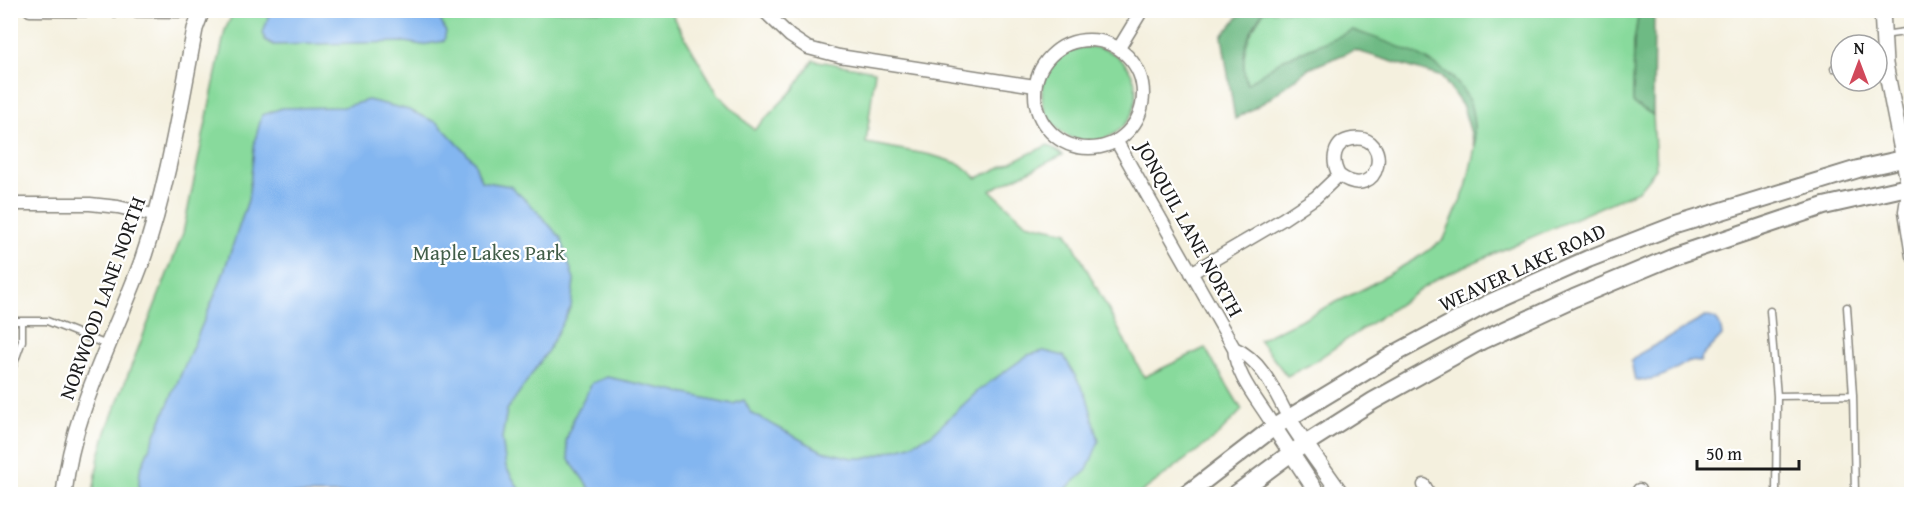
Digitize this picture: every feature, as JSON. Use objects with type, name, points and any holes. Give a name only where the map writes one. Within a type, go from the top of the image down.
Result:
[{"type":"main road","name":"WEAVER LAKE ROAD","points":[[1186,495],[1274,427],[1398,352],[1487,304],[1588,259],[1673,226],[1858,169],[1908,158]]},
{"type":"main road","points":[[1236,495],[1298,449],[1373,401],[1481,341],[1672,257],[1824,206],[1911,188]]},
{"type":"street","points":[[30,10],[202,11]]},
{"type":"street","points":[[763,10],[790,36],[808,48],[839,56],[1035,86]]},
{"type":"street","points":[[1117,142],[1092,149],[1066,144],[1041,121],[1034,100],[1035,86],[1041,69],[1052,54],[1067,44],[1093,40],[1119,48],[1142,10]]},
{"type":"street","points":[[1882,10],[1882,33]]},
{"type":"street","name":"NORWOOD LANE NORTH","points":[[64,495],[80,421],[157,216],[195,29],[202,11]]},
{"type":"street","name":"JONQUIL LANE NORTH","points":[[1119,48],[1133,61],[1142,77],[1144,96],[1141,114],[1131,130],[1117,142],[1234,348],[1235,360],[1241,376],[1274,427],[1298,449],[1318,459],[1341,495]]},
{"type":"street","points":[[1889,93],[1908,158],[1911,188],[1905,211],[1911,256]]},
{"type":"street","points":[[1191,273],[1316,197],[1339,175]]},
{"type":"street","points":[[10,204],[90,204],[118,207],[157,216]]},
{"type":"street","name":"JONQUIL LANE NORTH","points":[[1234,348],[1246,353],[1257,364],[1289,418],[1298,449],[1318,495]]},
{"type":"lane","points":[[1889,34],[1911,30]]},
{"type":"lane","points":[[1847,307],[1853,395],[1855,495]]},
{"type":"lane","points":[[1770,311],[1777,396],[1776,495]]},
{"type":"lane","points":[[10,321],[47,321],[107,345]]},
{"type":"lane","points":[[10,374],[22,340],[22,321]]},
{"type":"lane","points":[[1777,396],[1853,395]]},
{"type":"green space","name":"Maple Lakes Park","points":[[234,11],[672,11],[674,19],[718,94],[754,130],[793,90],[813,60],[875,71],[866,143],[931,155],[960,164],[977,178],[1048,145],[1063,155],[990,190],[1026,223],[1067,232],[1144,377],[1205,348],[1242,410],[1217,436],[1139,494],[93,494],[99,456],[108,426],[183,233],[225,30]]},
{"type":"green space","points":[[1243,11],[1264,11],[1253,27],[1246,45],[1244,74],[1247,84],[1282,60],[1353,30],[1418,55],[1449,75],[1460,87],[1471,106],[1475,147],[1463,107],[1442,77],[1354,50],[1308,69],[1266,101],[1235,119],[1222,36]]},
{"type":"green space","points":[[1264,11],[1639,11],[1634,42],[1633,102],[1653,115],[1656,169],[1638,191],[1438,278],[1309,365],[1287,376],[1259,340],[1365,288],[1422,255],[1444,239],[1466,188],[1475,147],[1474,126],[1469,101],[1451,75],[1353,30],[1282,60],[1247,84],[1244,74],[1246,46],[1253,28]]},
{"type":"green space","points":[[1639,11],[1654,11],[1653,115],[1633,103],[1634,42]]},
{"type":"green space","points":[[1089,47],[1107,51],[1122,61],[1132,76],[1136,94],[1132,112],[1122,127],[1107,137],[1089,141],[1071,137],[1056,127],[1046,112],[1042,94],[1046,76],[1056,61],[1071,51]]},
{"type":"water","points":[[270,11],[436,11],[446,32],[444,41],[422,45],[405,42],[274,45],[265,40],[263,33]]},
{"type":"water","points":[[368,100],[409,110],[438,123],[474,161],[481,181],[510,186],[561,238],[574,280],[571,307],[547,352],[507,410],[502,438],[506,467],[522,494],[138,494],[140,470],[220,283],[248,200],[255,140],[262,115],[282,108],[343,107]]},
{"type":"water","points":[[1705,317],[1716,319],[1722,336],[1700,362],[1689,361],[1664,375],[1635,380],[1631,361],[1639,354]]},
{"type":"water","points":[[1044,351],[1064,356],[1087,397],[1099,441],[1087,470],[1060,494],[594,494],[569,460],[566,441],[574,417],[592,383],[607,377],[733,404],[744,400],[751,413],[822,451],[852,458],[868,458],[910,445],[932,434],[979,390],[1028,355]]}]
